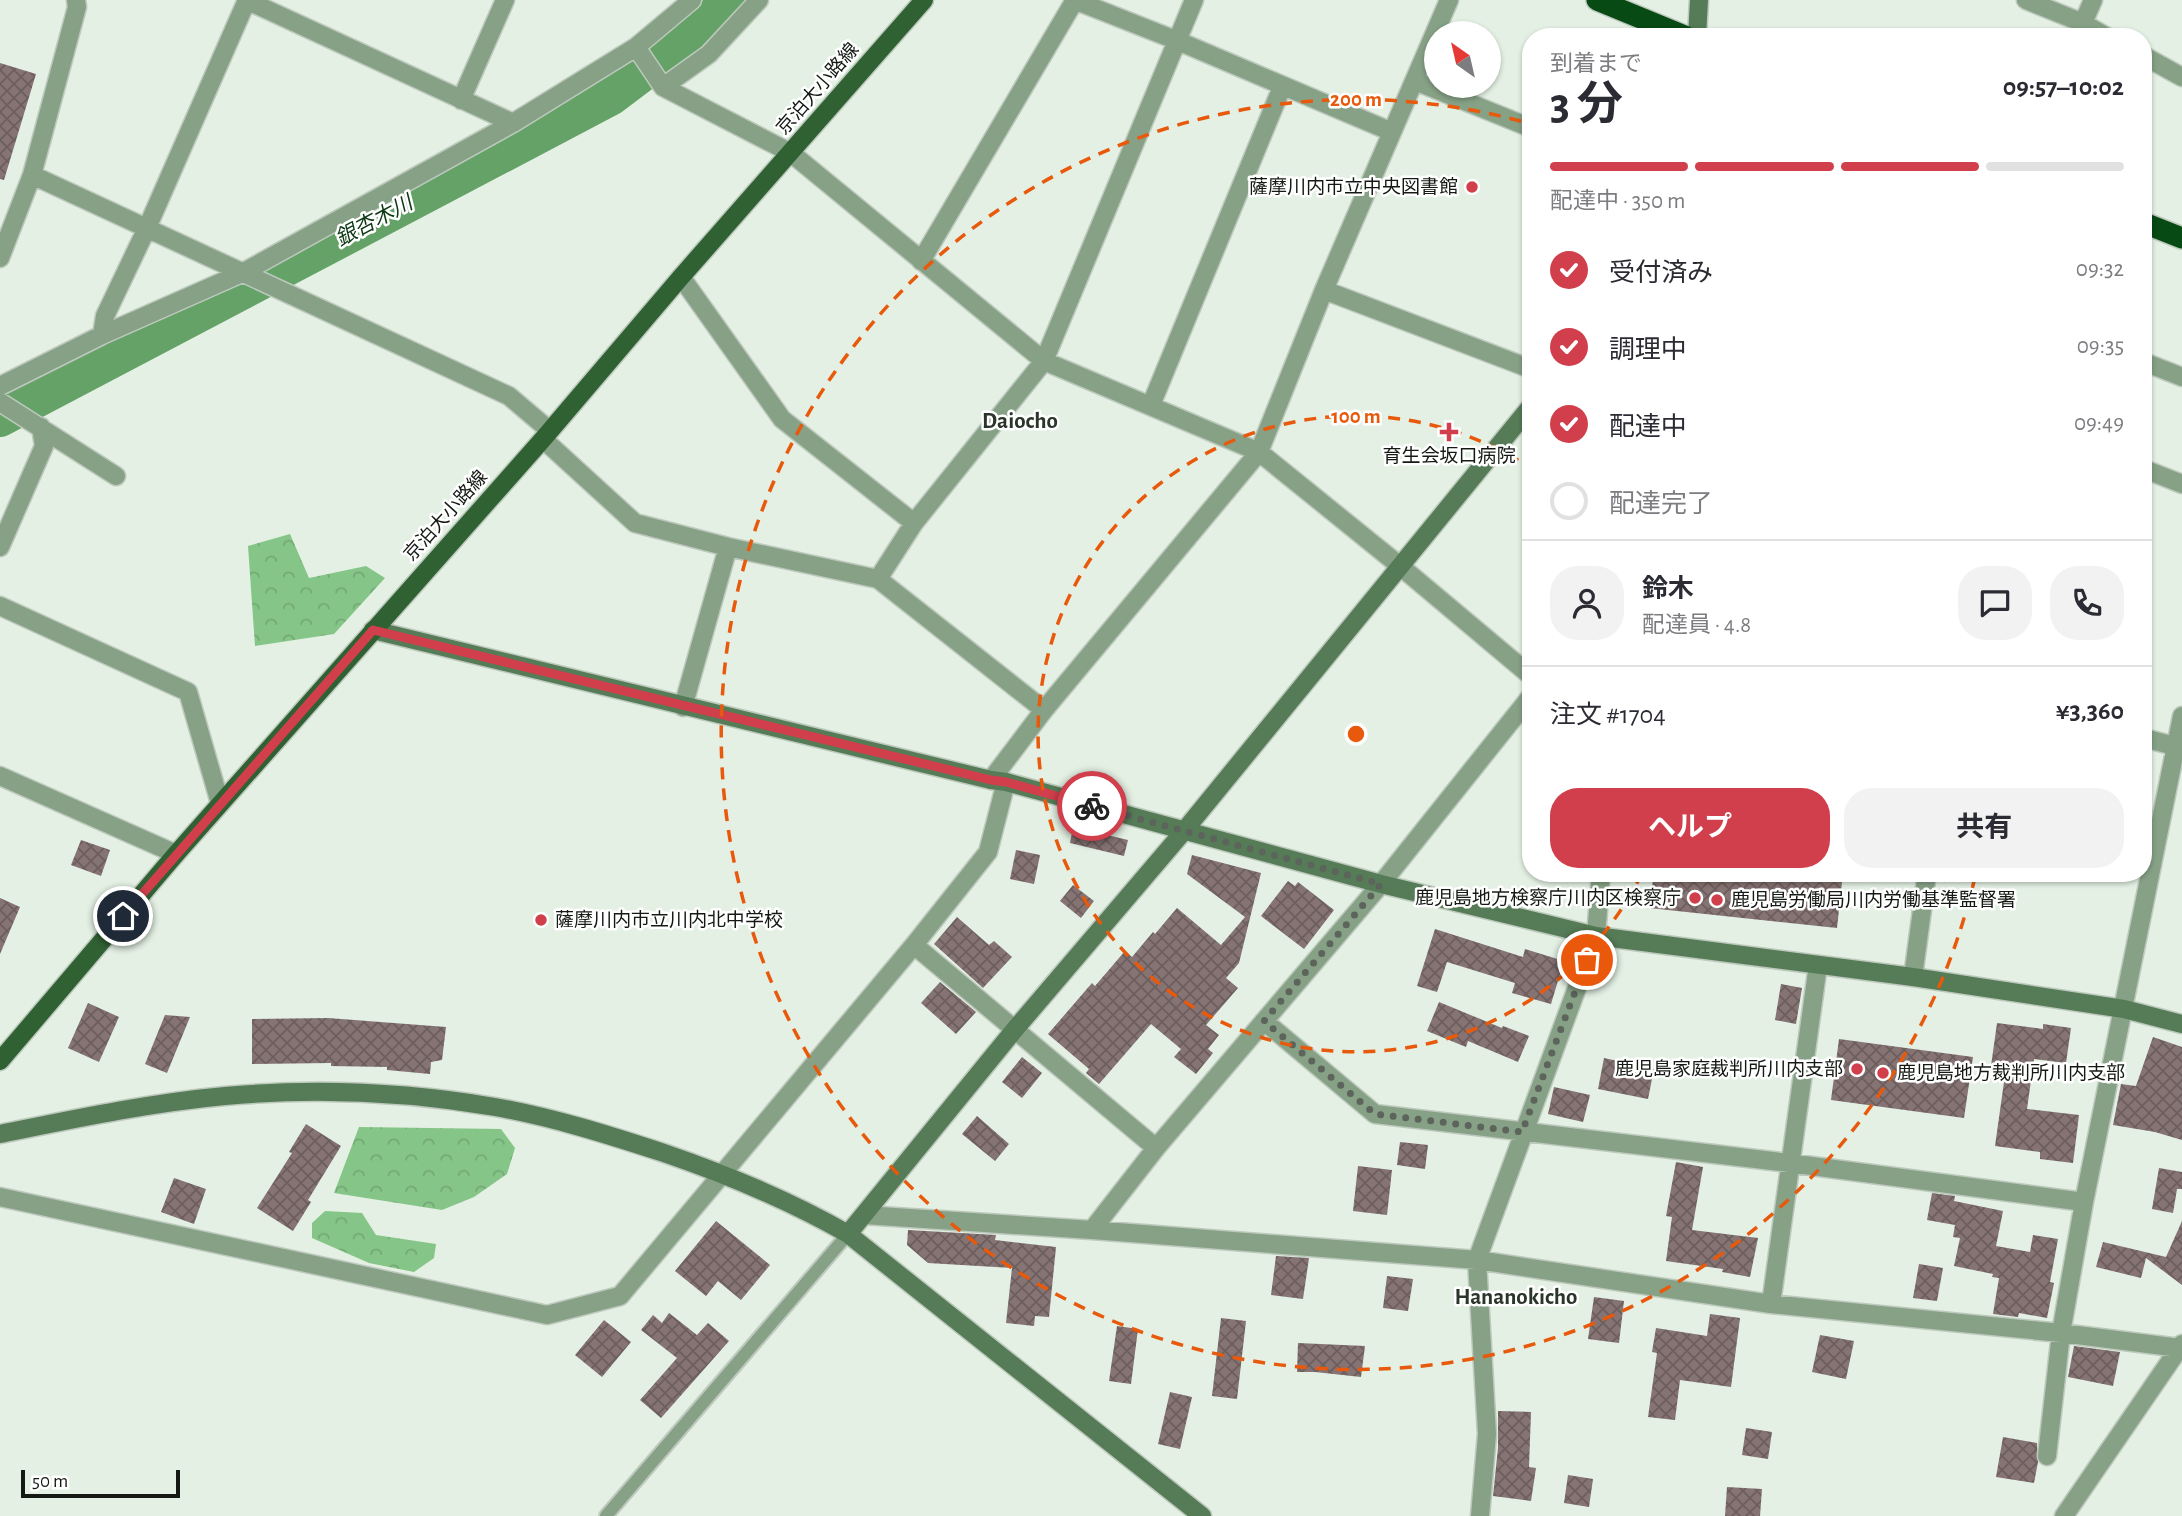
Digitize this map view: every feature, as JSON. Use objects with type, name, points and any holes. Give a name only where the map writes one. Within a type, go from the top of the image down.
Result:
[{"type":"highway","points":[[1597,0],[1665,28]]},
{"type":"highway","points":[[2152,226],[2182,238]]},
{"type":"main road","name":"京泊大小路線","points":[[0,1061],[220,803],[924,0]]},
{"type":"street","points":[[0,258],[32,174],[77,6],[76,0]]},
{"type":"street","points":[[102,335],[105,316],[147,228],[247,0],[513,123]]},
{"type":"street","points":[[461,100],[505,0]]},
{"type":"street","points":[[0,386],[102,335],[247,275],[638,49],[692,0]]},
{"type":"street","points":[[661,83],[709,54],[760,0]]},
{"type":"street","points":[[921,261],[1075,0],[1392,132]]},
{"type":"street","points":[[877,579],[914,523],[1044,361],[1194,0]]},
{"type":"street","points":[[0,1196],[547,1315],[620,1296],[914,945],[988,852],[999,781],[1044,710],[1259,452],[1324,290],[1449,0]]},
{"type":"street","points":[[1697,28],[1699,0]]},
{"type":"street","points":[[2026,0],[2076,28]]},
{"type":"street","points":[[2081,28],[2093,0]]},
{"type":"street","points":[[638,49],[661,83],[791,153],[1044,361],[1259,452],[1522,668]]},
{"type":"street","points":[[2152,60],[2182,77]]},
{"type":"street","points":[[1415,81],[1522,124]]},
{"type":"street","points":[[1151,405],[1282,87]]},
{"type":"street","points":[[32,174],[509,396],[635,523],[728,547],[877,579],[1044,710]]},
{"type":"street","points":[[681,277],[782,419],[914,523]]},
{"type":"street","points":[[1324,290],[1522,366]]},
{"type":"street","points":[[2152,365],[2182,377]]},
{"type":"street","points":[[0,402],[116,476]]},
{"type":"street","points":[[848,1234],[1016,1028],[1184,831],[1522,418]]},
{"type":"street","points":[[0,547],[44,446],[34,424]]},
{"type":"street","points":[[2152,472],[2182,484]]},
{"type":"street","points":[[683,707],[728,547]]},
{"type":"street","points":[[0,606],[188,692],[220,803]]},
{"type":"street","points":[[373,630],[683,707],[999,781],[1381,884],[1596,936],[1913,977],[2124,1009],[2182,1024]]},
{"type":"street","points":[[1092,1230],[1156,1148],[1381,884],[1522,707]]},
{"type":"street","points":[[2152,876],[2179,747],[2182,716]]},
{"type":"street","points":[[2152,740],[2179,747]]},
{"type":"street","points":[[0,776],[176,854]]},
{"type":"street","points":[[1480,1516],[1487,1434],[1477,1260],[1596,936],[1600,882]]},
{"type":"street","points":[[1913,977],[1926,882]]},
{"type":"street","points":[[2047,1456],[2061,1333],[2084,1202],[2151,882]]},
{"type":"street","points":[[914,945],[1156,1148]]},
{"type":"street","points":[[1771,1304],[1818,965]]},
{"type":"street","points":[[1264,1021],[1375,1114],[1789,1163],[2084,1202]]},
{"type":"street","points":[[0,1134],[154,1105],[214,1097],[336,1093],[496,1107],[601,1132],[722,1173],[811,1213],[848,1234],[1202,1516]]},
{"type":"street","points":[[864,1216],[1092,1230],[1477,1260],[1771,1304],[2181,1346],[2064,1516]]},
{"type":"lane","points":[[606,1516],[848,1234]]},
{"type":"green space","points":[[290,534],[309,578],[366,566],[385,578],[334,634],[255,646],[248,546]]},
{"type":"green space","points":[[359,1127],[501,1129],[515,1148],[507,1174],[474,1197],[442,1210],[334,1193]]},
{"type":"green space","points":[[325,1211],[362,1213],[376,1235],[436,1244],[434,1258],[414,1272],[369,1263],[312,1238],[312,1223]]},
{"type":"building","points":[[0,63],[36,74],[4,180],[0,179]]},
{"type":"building","points":[[1073,827],[1128,840],[1124,856],[1070,843]]},
{"type":"building","points":[[81,840],[110,850],[101,876],[71,865]]},
{"type":"building","points":[[1016,850],[1040,855],[1034,884],[1010,879]]},
{"type":"building","points":[[1192,855],[1261,873],[1239,963],[1226,978],[1238,988],[1206,1025],[1219,1035],[1208,1049],[1213,1053],[1196,1074],[1174,1057],[1181,1049],[1151,1024],[1099,1084],[1086,1073],[1089,1069],[1048,1034],[1092,983],[1095,986],[1125,951],[1132,957],[1177,908],[1221,945],[1245,917],[1187,874]]},
{"type":"building","points":[[1288,881],[1295,886],[1298,882],[1334,910],[1304,949],[1261,916]]},
{"type":"building","points":[[1653,882],[1842,882],[1837,928],[1649,908]]},
{"type":"building","points":[[1073,885],[1094,901],[1081,918],[1060,901]]},
{"type":"building","points":[[0,898],[20,907],[0,954]]},
{"type":"building","points":[[957,917],[989,945],[994,941],[1012,957],[983,988],[934,944]]},
{"type":"building","points":[[1435,929],[1523,957],[1525,949],[1564,961],[1551,1004],[1512,993],[1515,983],[1447,962],[1437,992],[1417,986]]},
{"type":"building","points":[[940,982],[976,1012],[956,1034],[921,1003]]},
{"type":"building","points":[[1781,984],[1802,988],[1796,1024],[1775,1020]]},
{"type":"building","points":[[1439,1002],[1529,1036],[1518,1062],[1468,1041],[1466,1047],[1427,1031]]},
{"type":"building","points":[[88,1003],[119,1017],[99,1062],[68,1048]]},
{"type":"building","points":[[165,1015],[190,1017],[167,1073],[145,1064]]},
{"type":"building","points":[[328,1018],[446,1027],[442,1060],[431,1062],[430,1074],[387,1070],[387,1067],[331,1066],[331,1063],[252,1064],[252,1019]]},
{"type":"building","points":[[1997,1023],[2043,1029],[2043,1024],[2071,1028],[2066,1063],[2034,1059],[2027,1109],[2079,1115],[2073,1163],[2040,1159],[2040,1152],[1995,1146],[2006,1068],[1991,1066]]},
{"type":"building","points":[[2153,1037],[2182,1047],[2182,1140],[2113,1125],[2121,1084],[2136,1086]]},
{"type":"building","points":[[1839,1039],[1973,1057],[1964,1118],[1831,1100]]},
{"type":"building","points":[[1022,1057],[1042,1073],[1022,1098],[1002,1082]]},
{"type":"building","points":[[1604,1058],[1654,1069],[1648,1099],[1598,1089]]},
{"type":"building","points":[[1554,1087],[1590,1095],[1583,1122],[1548,1114]]},
{"type":"building","points":[[977,1116],[1009,1144],[995,1161],[962,1134]]},
{"type":"building","points":[[306,1124],[341,1146],[308,1200],[311,1202],[293,1231],[257,1208],[292,1153],[289,1152]]},
{"type":"building","points":[[1400,1142],[1428,1145],[1425,1169],[1397,1165]]},
{"type":"building","points":[[1676,1162],[1703,1167],[1692,1230],[1758,1238],[1750,1277],[1722,1272],[1723,1269],[1666,1261],[1672,1217],[1666,1216]]},
{"type":"building","points":[[1358,1166],[1392,1170],[1387,1215],[1353,1211]]},
{"type":"building","points":[[2159,1168],[2182,1172],[2182,1189],[2177,1189],[2173,1213],[2152,1209]]},
{"type":"building","points":[[174,1178],[206,1189],[194,1224],[161,1212]]},
{"type":"building","points":[[1932,1193],[1955,1196],[1954,1201],[2003,1211],[1996,1246],[2030,1252],[2033,1235],[2058,1239],[2050,1282],[2054,1283],[2047,1318],[2019,1313],[2018,1317],[1993,1314],[1999,1278],[1992,1277],[1993,1274],[1954,1266],[1960,1238],[1953,1237],[1955,1225],[1927,1220]]},
{"type":"building","points":[[716,1221],[770,1265],[741,1300],[718,1281],[706,1296],[675,1271]]},
{"type":"building","points":[[2182,1221],[2182,1285],[2146,1258],[2141,1278],[2096,1267],[2103,1242],[2166,1257]]},
{"type":"building","points":[[908,1230],[996,1235],[995,1240],[1056,1247],[1049,1317],[1035,1316],[1034,1326],[1006,1323],[1012,1268],[928,1263],[907,1245]]},
{"type":"building","points":[[1276,1256],[1309,1258],[1303,1299],[1271,1295]]},
{"type":"building","points":[[1919,1264],[1943,1268],[1937,1301],[1913,1298]]},
{"type":"building","points":[[1387,1276],[1413,1279],[1408,1311],[1383,1308]]},
{"type":"building","points":[[1594,1297],[1624,1301],[1619,1343],[1588,1339]]},
{"type":"building","points":[[669,1313],[697,1335],[708,1323],[729,1341],[661,1418],[640,1400],[677,1358],[641,1330],[653,1315],[662,1323]]},
{"type":"building","points":[[1710,1314],[1740,1318],[1731,1387],[1680,1380],[1675,1420],[1648,1417],[1657,1353],[1652,1352],[1656,1328],[1707,1336]]},
{"type":"building","points":[[1221,1318],[1246,1321],[1237,1399],[1212,1396]]},
{"type":"building","points":[[604,1320],[631,1342],[602,1377],[575,1355]]},
{"type":"building","points":[[1117,1326],[1138,1329],[1131,1384],[1109,1381]]},
{"type":"building","points":[[1820,1335],[1854,1341],[1846,1379],[1812,1372]]},
{"type":"building","points":[[1298,1343],[1365,1346],[1361,1377],[1297,1372]]},
{"type":"building","points":[[2074,1346],[2120,1352],[2113,1386],[2068,1377]]},
{"type":"building","points":[[1170,1392],[1192,1397],[1180,1449],[1158,1444]]},
{"type":"building","points":[[1498,1411],[1531,1412],[1529,1467],[1536,1468],[1531,1501],[1493,1496],[1498,1448]]},
{"type":"building","points":[[1746,1428],[1772,1432],[1768,1459],[1742,1455]]},
{"type":"building","points":[[2003,1437],[2037,1443],[2038,1462],[2034,1483],[1996,1477]]},
{"type":"building","points":[[1568,1475],[1593,1479],[1589,1507],[1564,1503]]},
{"type":"building","points":[[1727,1487],[1762,1489],[1760,1516],[1725,1516]]},
{"type":"waterway","name":"銀杏木川","points":[[0,418],[610,97],[683,42],[732,0]]},
{"type":"way so far","points":[[1092,806],[1381,884],[1264,1021],[1375,1114],[1522,1132],[1587,960]]},
{"type":"place","name":"薩摩川内市立中央図書館","points":[[1472,187]]},
{"type":"place","name":"育生会坂口病院","points":[[1449,432]]},
{"type":"place","name":"鹿児島地方検察庁川内区検察庁","points":[[1695,898]]},
{"type":"place","name":"鹿児島労働局川内労働基準監督署","points":[[1717,900]]},
{"type":"place","name":"薩摩川内市立川内北中学校","points":[[541,920]]},
{"type":"place","name":"鹿児島家庭裁判所川内支部","points":[[1857,1069]]},
{"type":"place","name":"鹿児島地方裁判所川内支部","points":[[1883,1073]]},
{"type":"district","name":"Daiocho","points":[[1020,421]]},
{"type":"district","name":"Hananokicho","points":[[1516,1297]]},
{"type":"route","points":[[123,916],[373,630],[709,713],[1006,782],[1092,806]]}]
